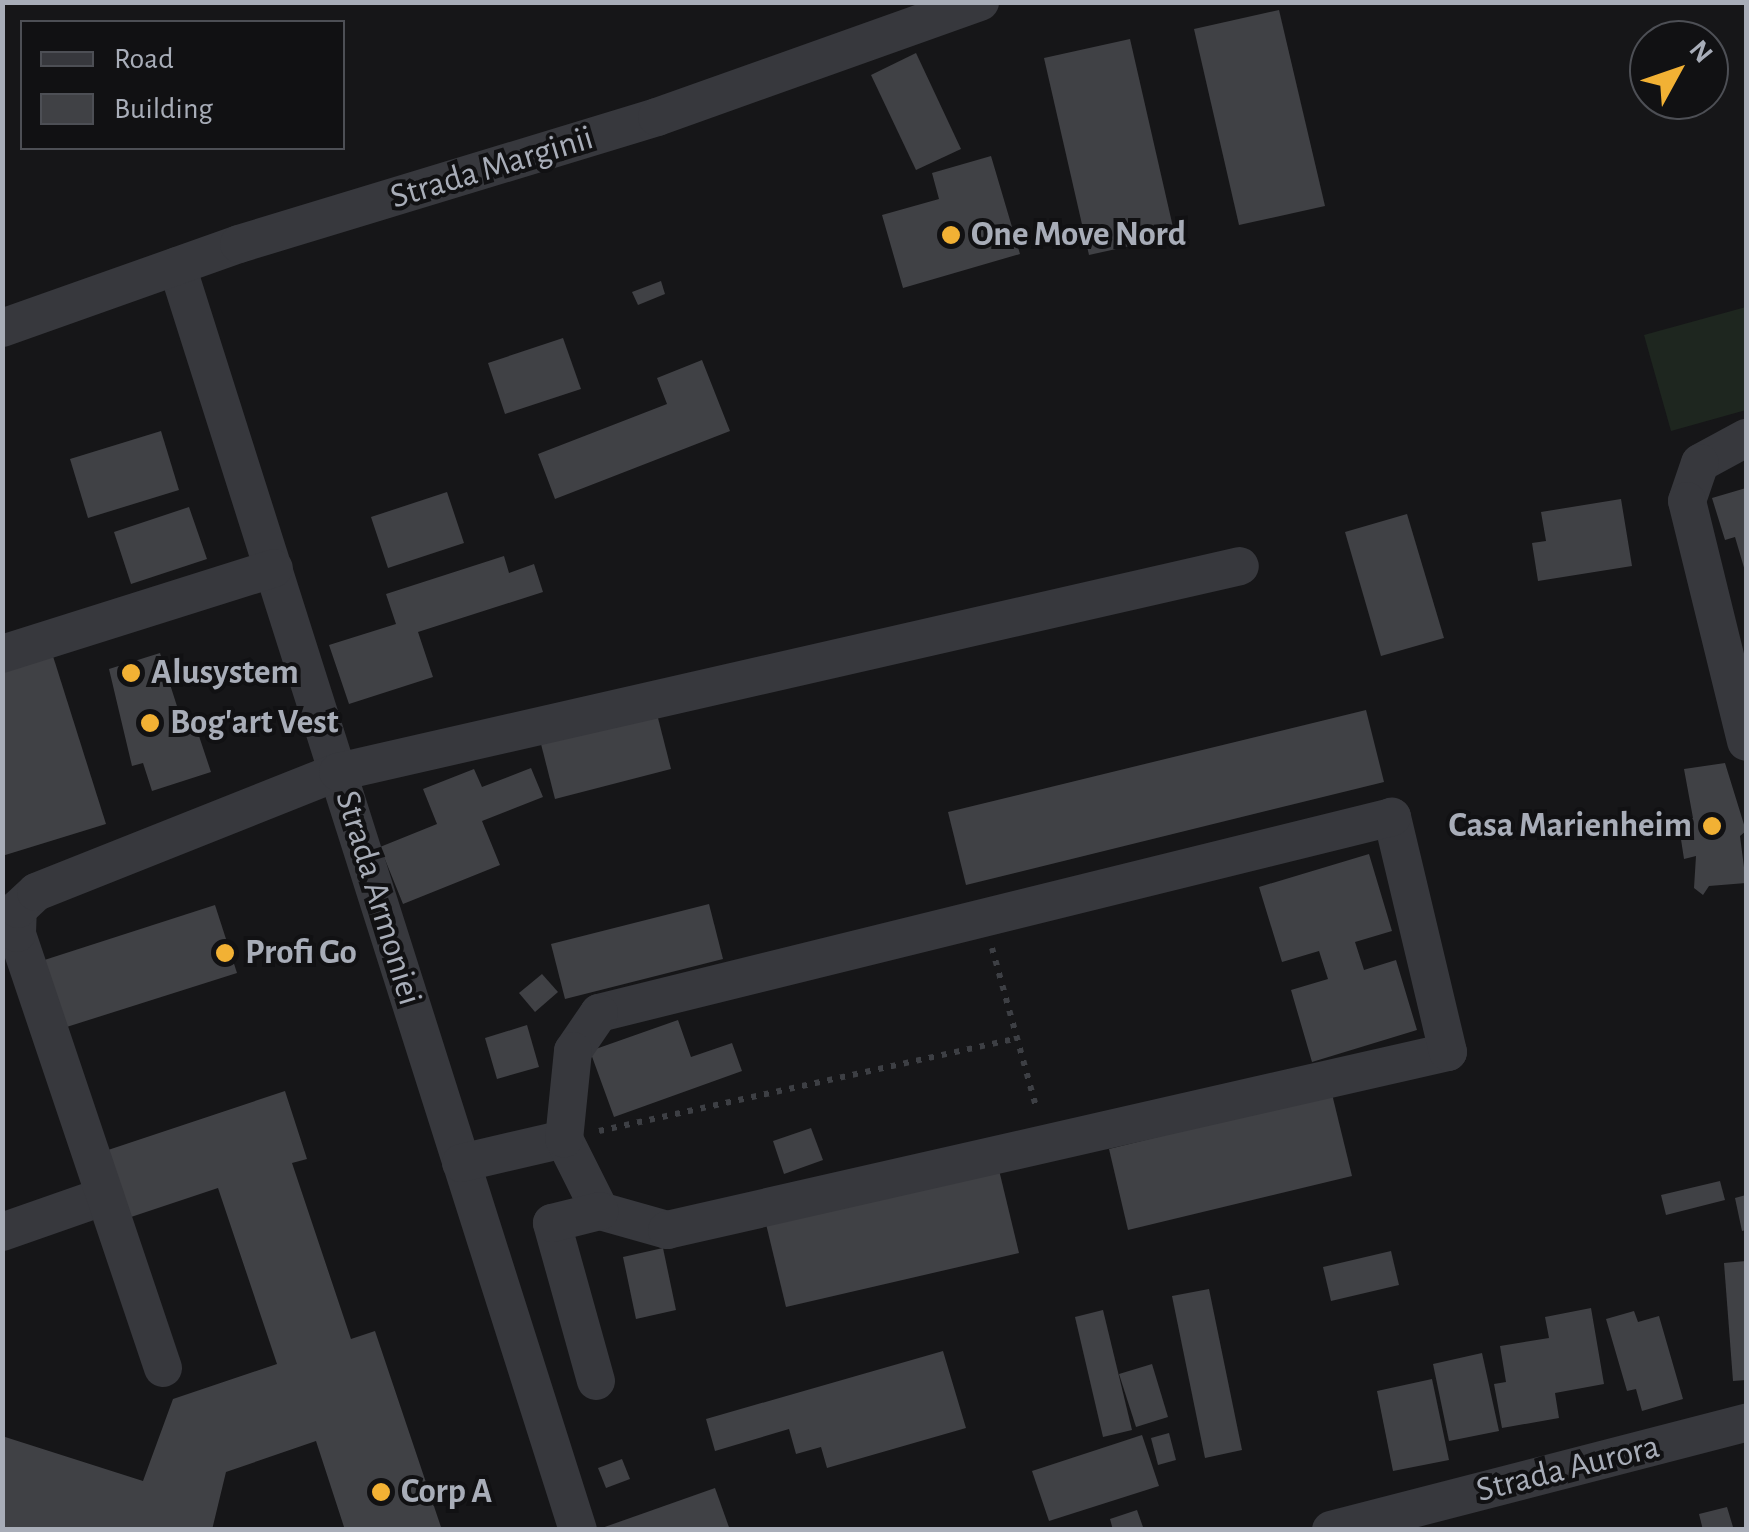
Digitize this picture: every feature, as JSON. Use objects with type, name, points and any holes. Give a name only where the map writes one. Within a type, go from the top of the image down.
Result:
[{"type":"street","name":"Strada Marginii","points":[[2,328],[176,266],[657,117],[980,2]]},
{"type":"street","name":"Strada Armoniei","points":[[176,266],[578,1530]]},
{"type":"street","points":[[1746,438],[1700,463],[1687,501],[1746,742]]},
{"type":"street","points":[[163,1368],[17,933],[18,909],[36,892],[338,772],[1240,566]]},
{"type":"street","points":[[2,654],[274,568]]},
{"type":"street","points":[[596,1381],[552,1223],[600,1211],[667,1230],[1448,1052],[1392,817],[599,1013],[573,1051],[564,1139],[600,1211]]},
{"type":"street","points":[[461,1163],[564,1139]]},
{"type":"street","points":[[2,1232],[105,1196]]},
{"type":"street","name":"Strada Aurora","points":[[1330,1530],[1746,1423]]},
{"type":"path","points":[[984,918],[1046,1144]]},
{"type":"path","points":[[564,1139],[1017,1038]]},
{"type":"shaded area","points":[[1746,307],[1746,410],[1671,431],[1644,335]]},
{"type":"building","points":[[1279,10],[1325,206],[1239,225],[1194,29]]},
{"type":"building","points":[[1130,39],[1175,236],[1089,255],[1044,58]]},
{"type":"building","points":[[916,53],[961,149],[916,170],[871,75]]},
{"type":"building","name":"One Move Nord","points":[[991,156],[1020,254],[903,288],[882,215],[939,199],[932,173]]},
{"type":"building","points":[[661,281],[665,294],[638,305],[632,292]]},
{"type":"building","points":[[563,338],[581,389],[505,414],[488,363]]},
{"type":"building","points":[[702,360],[730,431],[555,499],[538,454],[667,404],[657,378]]},
{"type":"building","points":[[161,431],[179,490],[88,518],[70,459]]},
{"type":"building","points":[[1746,488],[1745,571],[1735,537],[1725,540],[1712,498]]},
{"type":"building","points":[[447,492],[464,543],[388,568],[371,517]]},
{"type":"building","points":[[1621,499],[1632,566],[1538,581],[1532,543],[1546,541],[1541,512]]},
{"type":"building","points":[[189,507],[207,559],[131,584],[114,532]]},
{"type":"building","points":[[1407,514],[1444,638],[1381,656],[1345,532]]},
{"type":"building","points":[[504,556],[509,573],[534,564],[543,592],[418,632],[433,677],[349,704],[329,645],[396,624],[386,594]]},
{"type":"building","points":[[52,653],[106,824],[2,856],[2,668]]},
{"type":"building","name":"Bog'art Vest","points":[[160,653],[183,725],[194,721],[211,772],[152,791],[143,763],[132,766],[109,669]]},
{"type":"building","points":[[1366,710],[1384,782],[966,885],[948,812]]},
{"type":"building","points":[[657,714],[671,769],[555,799],[541,744]]},
{"type":"building","name":"Casa Marienheim","points":[[1725,763],[1746,831],[1740,836],[1746,883],[1709,886],[1703,895],[1694,888],[1696,856],[1684,859],[1678,820],[1693,818],[1684,769]]},
{"type":"building","points":[[531,768],[543,797],[482,821],[500,865],[403,904],[380,847],[437,824],[423,789],[474,769],[482,787]]},
{"type":"building","points":[[1369,854],[1392,931],[1355,942],[1364,970],[1396,960],[1417,1030],[1312,1062],[1291,990],[1328,979],[1319,951],[1282,962],[1259,887]]},
{"type":"building","points":[[709,904],[723,959],[565,999],[551,944]]},
{"type":"building","points":[[215,905],[237,973],[54,1031],[32,964]]},
{"type":"building","points":[[542,974],[558,992],[535,1012],[519,993]]},
{"type":"building","points":[[678,1020],[691,1057],[732,1043],[742,1071],[614,1117],[590,1051]]},
{"type":"building","points":[[527,1025],[539,1067],[497,1079],[485,1038]]},
{"type":"building","points":[[285,1091],[307,1159],[292,1163],[351,1339],[375,1331],[442,1530],[345,1530],[316,1441],[226,1472],[212,1530],[2,1527],[2,1436],[143,1481],[173,1399],[277,1364],[218,1188],[125,1219],[102,1152]]},
{"type":"building","points":[[1332,1094],[1352,1176],[1128,1230],[1109,1149]]},
{"type":"building","points":[[811,1128],[823,1160],[784,1174],[773,1141]]},
{"type":"building","points":[[999,1170],[1019,1253],[786,1307],[766,1224]]},
{"type":"building","points":[[1720,1181],[1725,1200],[1666,1215],[1661,1195]]},
{"type":"building","points":[[1746,1195],[1746,1230],[1742,1231],[1735,1198]]},
{"type":"building","points":[[663,1248],[676,1310],[636,1319],[623,1257]]},
{"type":"building","points":[[1391,1251],[1399,1285],[1331,1301],[1323,1267]]},
{"type":"building","points":[[1746,1261],[1746,1380],[1733,1381],[1724,1263]]},
{"type":"building","points":[[1209,1289],[1242,1450],[1205,1458],[1172,1296]]},
{"type":"building","points":[[1591,1308],[1604,1384],[1555,1393],[1559,1418],[1502,1428],[1494,1384],[1506,1382],[1500,1346],[1549,1338],[1545,1317]]},
{"type":"building","points":[[1103,1310],[1132,1430],[1103,1437],[1075,1317]]},
{"type":"building","points":[[1634,1311],[1638,1322],[1659,1316],[1683,1399],[1642,1411],[1636,1389],[1627,1391],[1606,1319]]},
{"type":"building","points":[[943,1351],[966,1428],[827,1468],[821,1447],[796,1454],[789,1429],[715,1451],[706,1419]]},
{"type":"building","points":[[1482,1353],[1499,1431],[1449,1441],[1433,1364]]},
{"type":"building","points":[[1152,1364],[1168,1417],[1136,1427],[1119,1374]]},
{"type":"building","points":[[1432,1379],[1449,1460],[1393,1471],[1377,1391]]},
{"type":"building","points":[[1169,1433],[1176,1460],[1158,1465],[1151,1438]]},
{"type":"building","points":[[1142,1435],[1159,1486],[1049,1521],[1032,1471]]},
{"type":"building","points":[[622,1459],[630,1479],[606,1488],[598,1468]]},
{"type":"building","points":[[715,1488],[730,1530],[599,1529]]},
{"type":"building","points":[[1727,1507],[1733,1527],[1746,1530],[1703,1530],[1699,1514]]},
{"type":"building","points":[[1137,1510],[1144,1530],[1113,1530],[1110,1519]]},
{"type":"place","name":"One Move Nord","points":[[951,235]]},
{"type":"place","name":"Alusystem","points":[[131,673]]},
{"type":"place","name":"Bog'art Vest","points":[[150,723]]},
{"type":"place","name":"Casa Marienheim","points":[[1712,826]]},
{"type":"place","name":"Profi Go","points":[[225,953]]},
{"type":"place","name":"Corp A","points":[[381,1492]]}]
